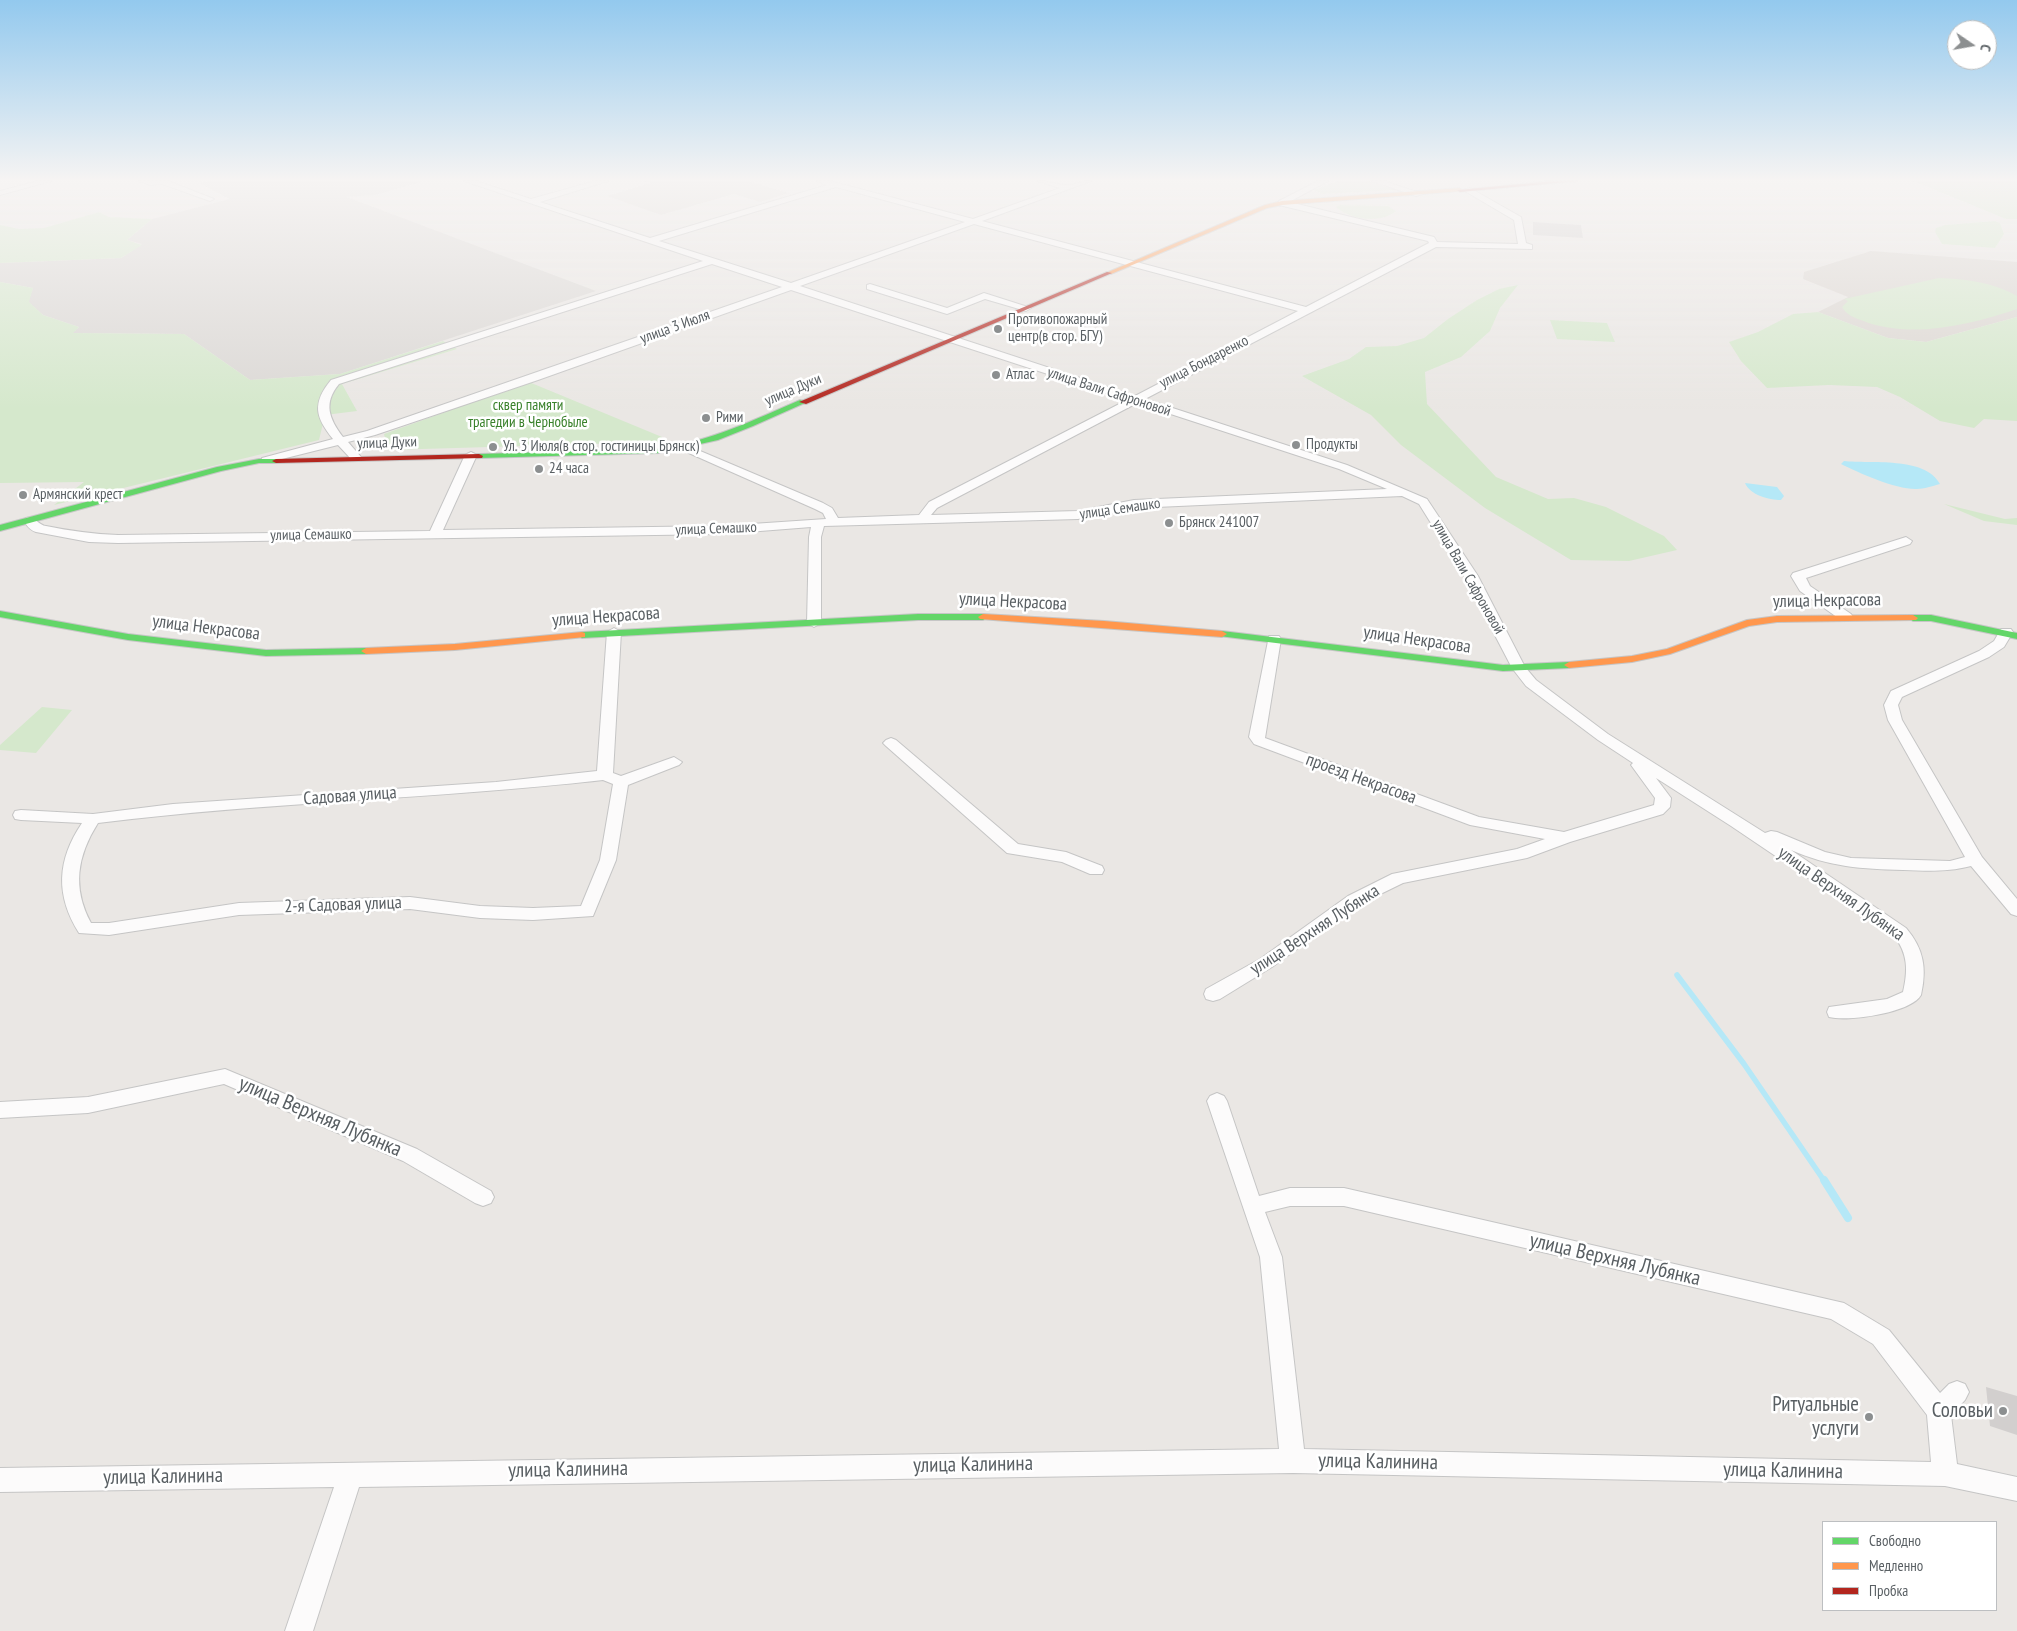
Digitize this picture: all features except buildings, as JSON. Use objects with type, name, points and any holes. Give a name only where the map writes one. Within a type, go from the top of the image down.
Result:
[{"type":"main road","name":"улица Дуки","points":[[0,528],[220,469],[259,461],[643,451],[686,448],[716,438],[1147,257]]},
{"type":"main road","name":"улица Некрасова","points":[[0,614],[128,637],[266,653],[332,653],[456,647],[614,632],[918,617],[976,617],[1104,624],[1274,639],[1474,666],[1519,668],[1632,660],[1670,651],[1748,623],[1777,618],[1931,618],[2011,634]]},
{"type":"street","name":"улица Вали Сафроновой","points":[[700,257],[1343,467],[1404,492],[1423,502],[1455,548],[1519,668]]},
{"type":"street","name":"улица 3 Июля","points":[[259,461],[371,433],[525,381],[872,257]]},
{"type":"street","points":[[1105,257],[1306,310]]},
{"type":"street","name":"улица Бондаренко","points":[[924,519],[925,514],[933,505],[1306,310],[1403,257]]},
{"type":"street","points":[[357,458],[331,431],[321,400],[335,382],[712,261]]},
{"type":"street","points":[[870,287],[947,311],[984,296],[1026,308]]},
{"type":"street","points":[[686,448],[819,506],[828,511],[834,522]]},
{"type":"street","points":[[435,534],[471,455]]},
{"type":"street","name":"улица Семашко","points":[[30,521],[36,528],[89,538],[118,539],[722,530],[834,522],[1078,515],[1134,504],[1404,492]]},
{"type":"street","points":[[814,623],[814,536],[818,524]]},
{"type":"street","points":[[1846,618],[1805,588],[1798,576],[1906,541]]},
{"type":"street","points":[[613,779],[614,632]]},
{"type":"street","points":[[2011,634],[1984,654],[1896,694],[1891,705],[1895,720],[1975,860],[2017,910]]},
{"type":"street","name":"проезд Некрасова","points":[[1274,639],[1257,736],[1259,741],[1476,821],[1564,838]]},
{"type":"street","name":"улица Верхняя Лубянка","points":[[1519,668],[1531,683],[1634,758],[1737,822],[1900,932],[1913,948],[1916,958],[1915,984],[1912,995],[1905,1001],[1836,1012]]},
{"type":"street","points":[[891,743],[1013,849],[1066,857],[1096,870]]},
{"type":"street","name":"улица Верхняя Лубянка","points":[[1213,994],[1266,963],[1354,900],[1398,878],[1521,854],[1564,838],[1630,819],[1662,807],[1664,803],[1661,794],[1634,758]]},
{"type":"street","name":"Садовая улица","points":[[21,815],[93,819],[183,808],[613,779],[674,762]]},
{"type":"street","name":"2-я Садовая улица","points":[[93,819],[78,840],[67,876],[74,912],[85,929],[109,929],[164,919],[249,908],[410,903],[480,912],[533,914],[587,912],[608,860],[613,779]]},
{"type":"street","name":"улица Верхняя Лубянка","points":[[1737,822],[1835,861],[1932,866],[1965,864],[1975,860]]},
{"type":"street","name":"улица Верхняя Лубянка","points":[[0,1110],[88,1106],[226,1076],[410,1155],[483,1197]]},
{"type":"street","points":[[1218,1101],[1232,1150],[1271,1257],[1293,1461]]},
{"type":"street","name":"улица Верхняя Лубянка","points":[[1252,1207],[1290,1197],[1344,1197],[1836,1310],[1881,1337],[1939,1411]]},
{"type":"street","points":[[1945,1474],[1939,1411],[1957,1392]]},
{"type":"street","name":"улица Калинина","points":[[0,1480],[1293,1461],[1945,1474],[2017,1489]]},
{"type":"street","points":[[299,1631],[351,1474]]},
{"type":"shaded area","points":[[506,257],[596,291],[340,374],[250,380],[184,334],[72,333],[79,327],[43,315],[28,302],[33,288],[0,282],[0,263],[121,258]]},
{"type":"shaded area","points":[[1851,257],[1952,257],[2017,262],[2017,317],[1926,342],[1888,338],[1818,312],[1848,297],[1803,279],[1804,272]]},
{"type":"green space","points":[[0,257],[122,257],[121,258],[0,263]]},
{"type":"green space","points":[[1939,278],[1969,280],[1998,287],[2017,296],[2017,309],[1959,325],[1919,330],[1880,326],[1853,317],[1842,307],[1848,301],[1844,299]]},
{"type":"green space","points":[[0,282],[33,288],[29,302],[43,315],[79,327],[73,333],[184,334],[250,380],[340,374],[443,341],[457,349],[342,384],[357,411],[325,415],[319,440],[54,505],[84,482],[0,483]]},
{"type":"green space","points":[[1518,285],[1500,308],[1490,331],[1461,357],[1425,372],[1427,404],[1496,477],[1548,499],[1574,498],[1606,507],[1664,536],[1677,550],[1629,561],[1571,560],[1485,508],[1401,445],[1371,415],[1302,376],[1349,359],[1366,347],[1397,346],[1424,338],[1477,300],[1499,289]]},
{"type":"green space","points":[[1818,312],[1888,338],[1926,342],[2017,317],[2017,421],[1984,419],[1974,428],[1940,421],[1900,397],[1877,387],[1829,385],[1767,388],[1741,361],[1729,342],[1758,332],[1793,314]]},
{"type":"green space","points":[[1550,320],[1607,323],[1615,342],[1557,339]]},
{"type":"green space","name":"сквер памяти трагедии в Чернобыле","points":[[529,382],[662,437],[659,442],[388,450],[384,434]]},
{"type":"green space","points":[[1944,504],[2005,519],[2017,518],[2017,525],[1984,521]]},
{"type":"green space","points":[[42,707],[72,710],[36,753],[0,750],[0,745]]},
{"type":"water","points":[[1844,461],[1910,465],[1933,475],[1940,484],[1920,489],[1899,487],[1841,464]]},
{"type":"water","points":[[1745,483],[1777,487],[1784,496],[1781,500],[1766,498],[1755,494]]},
{"type":"waterway","points":[[1677,975],[1744,1064],[1825,1182]]},
{"type":"waterway","points":[[1824,1180],[1848,1218]]},
{"type":"traffic: fast","points":[[479,456],[660,451],[679,448],[733,432],[803,402]]},
{"type":"traffic: fast","points":[[0,528],[220,469],[259,461],[276,461]]},
{"type":"traffic: fast","points":[[0,614],[128,637],[266,653],[366,651]]},
{"type":"traffic: fast","points":[[582,635],[918,617],[983,617]]},
{"type":"traffic: fast","points":[[1913,618],[1931,618],[2017,636]]},
{"type":"traffic: fast","points":[[1222,634],[1503,668],[1569,665]]},
{"type":"traffic: slow","points":[[1109,273],[1147,257]]},
{"type":"traffic: slow","points":[[983,617],[1104,624],[1222,634]]},
{"type":"traffic: slow","points":[[1569,665],[1632,659],[1670,651],[1747,623],[1777,619],[1913,618]]},
{"type":"traffic: slow","points":[[366,651],[455,647],[582,635]]},
{"type":"traffic: jam","points":[[803,402],[1109,273]]},
{"type":"traffic: jam","points":[[276,461],[479,456]]},
{"type":"place","name":"Противопожарный центр(в стор. БГУ)","points":[[998,329]]},
{"type":"place","name":"Атлас","points":[[996,375]]},
{"type":"place","name":"Рими","points":[[706,418]]},
{"type":"place","name":"Продукты","points":[[1296,445]]},
{"type":"place","name":"Ул. 3 Июля(в стор. гостиницы Брянск)","points":[[493,447]]},
{"type":"place","name":"24 часа","points":[[539,469]]},
{"type":"place","name":"Армянский крест","points":[[23,495]]},
{"type":"place","name":"Брянск 241007","points":[[1169,523]]},
{"type":"place","name":"Соловьи","points":[[2003,1411]]},
{"type":"place","name":"Ритуальные услуги","points":[[1869,1417]]}]
